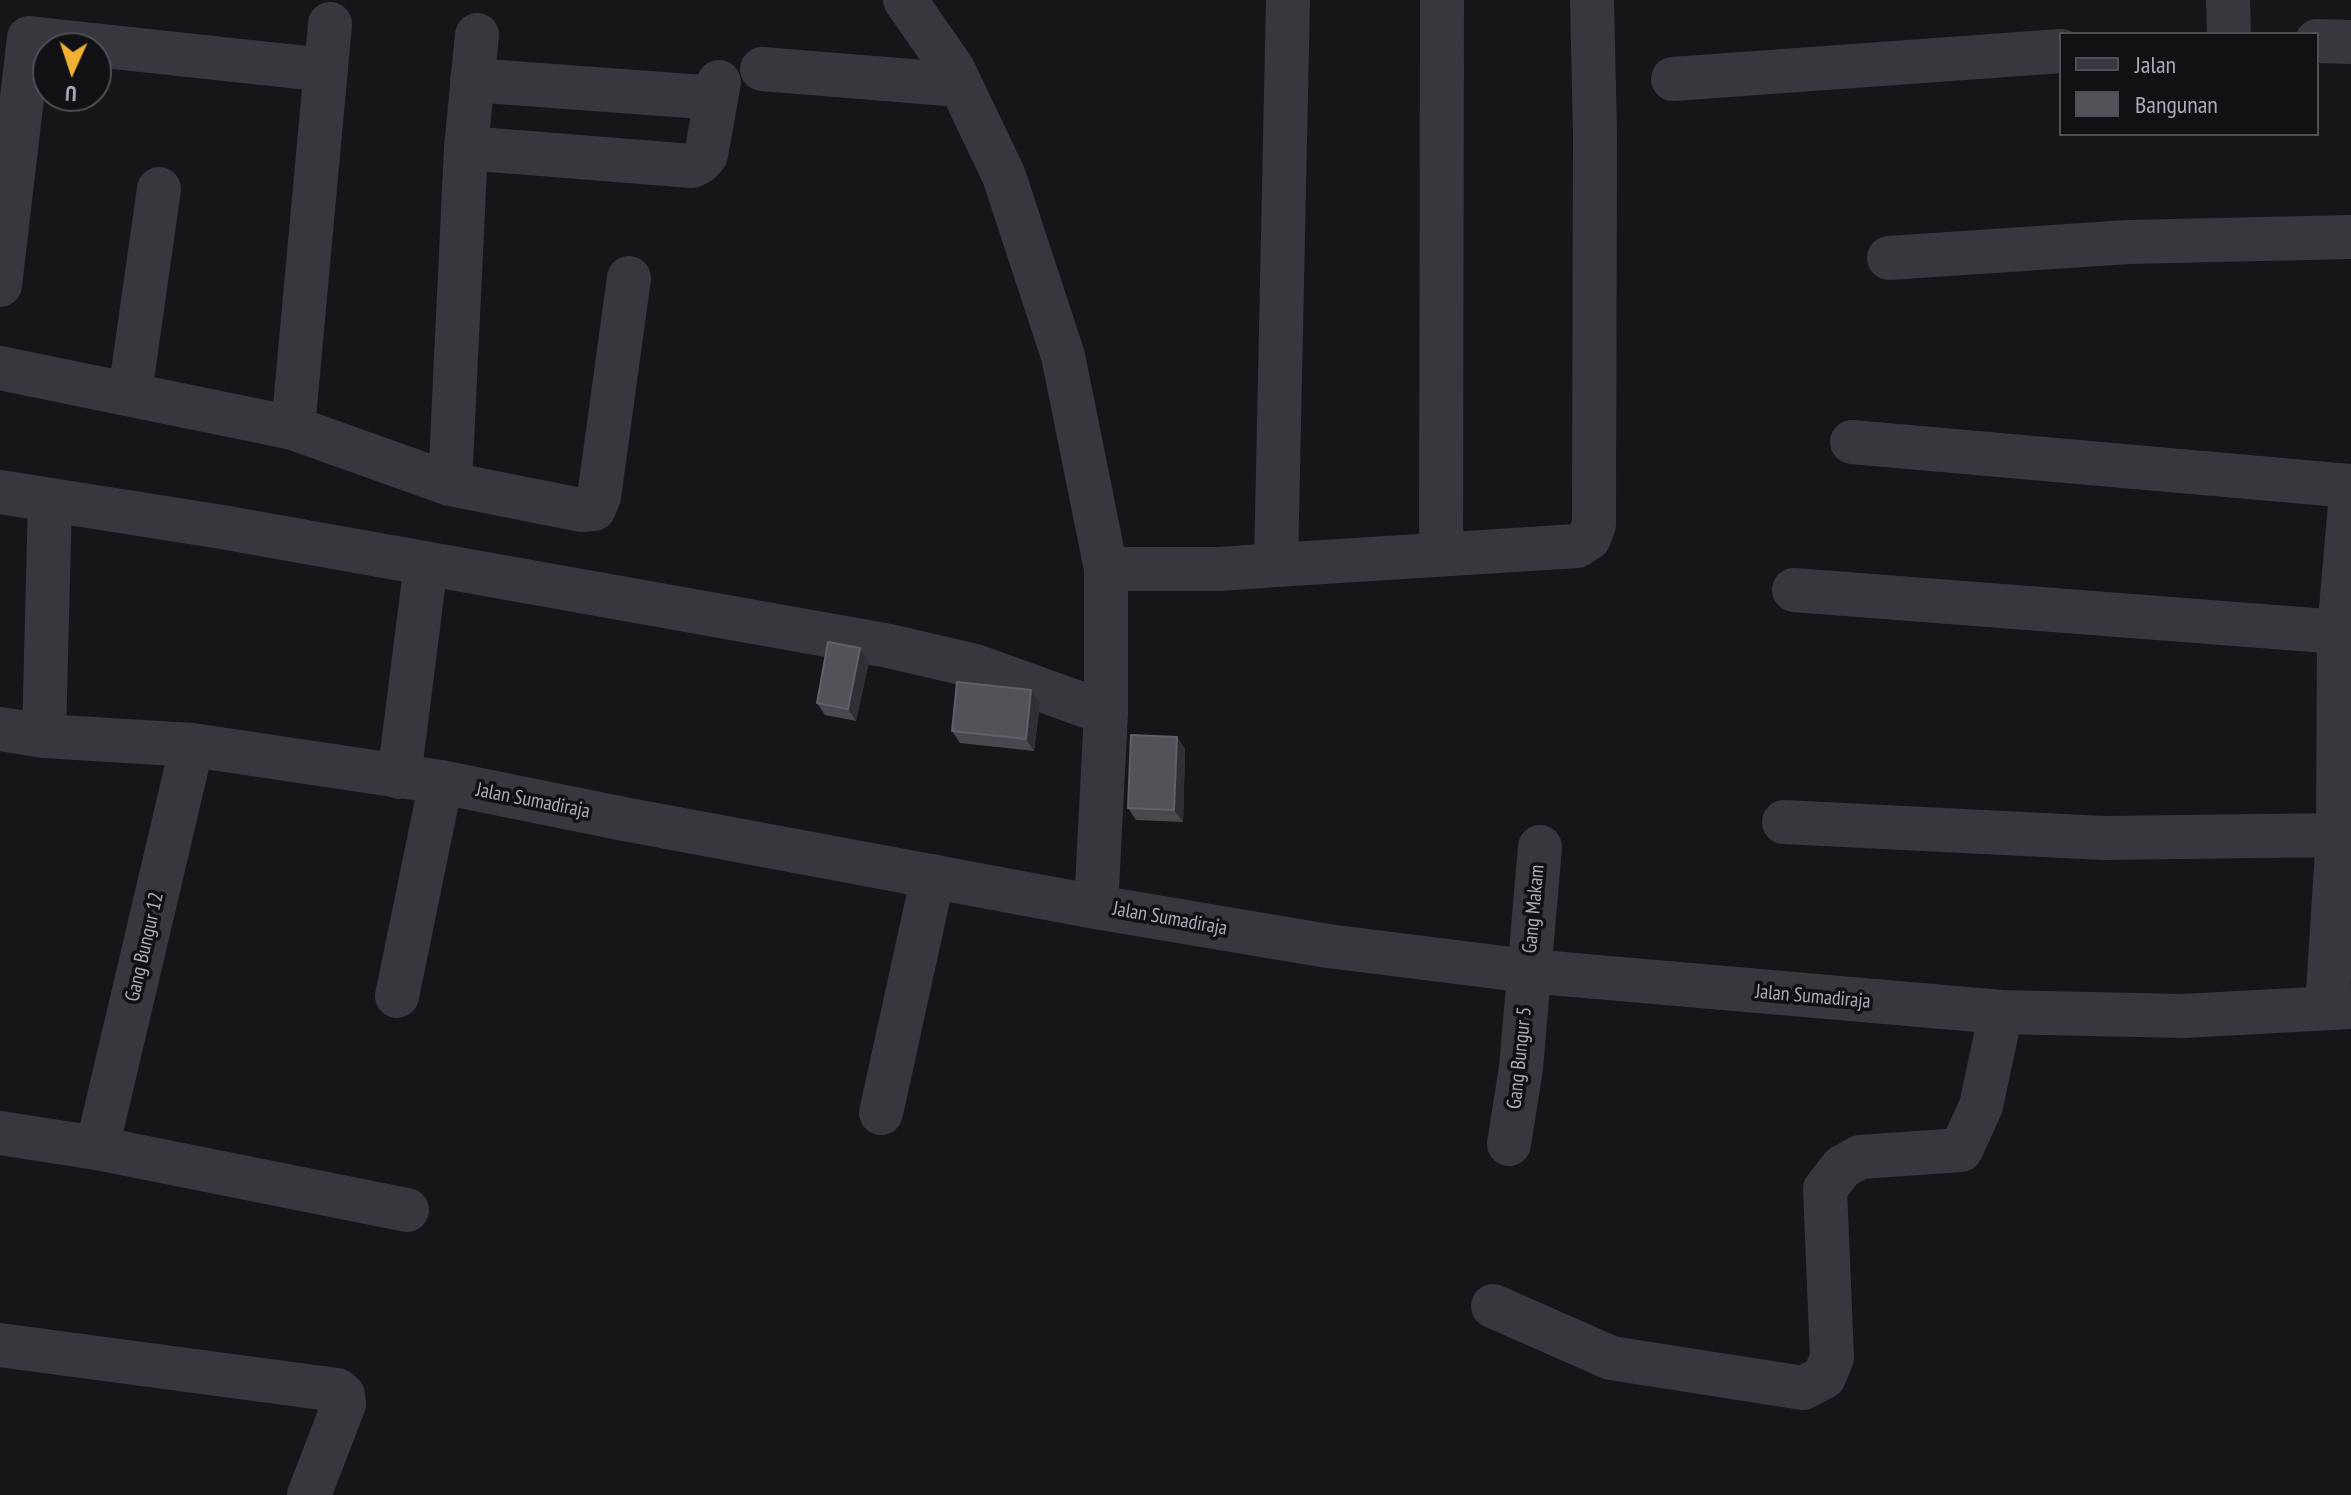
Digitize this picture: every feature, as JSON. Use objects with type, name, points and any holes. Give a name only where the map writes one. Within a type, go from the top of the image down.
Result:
[{"type":"street","points":[[905,0],[953,69],[1004,176],[1063,356],[1106,569],[1106,713],[1096,907]]},
{"type":"street","points":[[1276,565],[1288,0]]},
{"type":"street","points":[[1441,554],[1442,0]]},
{"type":"street","points":[[1106,569],[1220,569],[1577,546],[1589,538],[1594,525],[1595,134],[1592,0]]},
{"type":"street","points":[[2228,0],[2229,32]]},
{"type":"street","points":[[293,428],[330,24]]},
{"type":"street","points":[[450,484],[466,148],[477,35]]},
{"type":"street","points":[[0,285],[29,38],[326,70]]},
{"type":"street","points":[[2319,41],[2351,42]]},
{"type":"street","points":[[1673,79],[2059,51]]},
{"type":"street","points":[[762,69],[960,85]]},
{"type":"street","points":[[466,148],[692,166],[706,155],[718,90],[472,80]]},
{"type":"street","points":[[130,393],[159,189]]},
{"type":"street","points":[[1889,258],[2128,242],[2351,237]]},
{"type":"street","points":[[0,368],[293,428],[450,484],[581,510],[594,509],[599,497],[629,278]]},
{"type":"street","points":[[1852,442],[2351,486]]},
{"type":"street","points":[[0,492],[889,646],[975,666],[1106,713]]},
{"type":"street","points":[[2339,1008],[2339,632],[2351,493]]},
{"type":"street","points":[[44,736],[50,500]]},
{"type":"street","points":[[397,996],[420,779],[426,564]]},
{"type":"street","points":[[1794,590],[2339,632]]},
{"type":"street","name":"Jalan Sumadiraja","points":[[0,729],[44,736],[192,745],[420,779],[1096,907],[1328,946],[1528,971],[2001,1012],[2183,1016],[2339,1008]]},
{"type":"street","name":"Gang Bungur 12","points":[[97,1148],[192,745]]},
{"type":"street","points":[[1784,822],[2103,838],[2338,835]]},
{"type":"street","name":"Gang Makam","points":[[1528,971],[1540,847]]},
{"type":"street","points":[[881,1113],[933,876]]},
{"type":"street","name":"Gang Bungur 5","points":[[1509,1144],[1521,1068],[1528,971]]},
{"type":"street","points":[[1493,1306],[1611,1358],[1803,1388],[1824,1377],[1832,1358],[1825,1189],[1842,1167],[1860,1157],[1961,1150],[1981,1106],[2001,1012]]},
{"type":"street","points":[[0,1133],[97,1148],[407,1210]]},
{"type":"street","points":[[0,1345],[337,1390],[343,1395],[344,1404],[309,1495]]},
{"type":"building","points":[[828,642],[860,648],[848,709],[817,703]]},
{"type":"building","points":[[957,682],[1031,690],[1026,739],[952,731]]},
{"type":"building","points":[[1131,735],[1177,737],[1174,810],[1128,808]]}]
